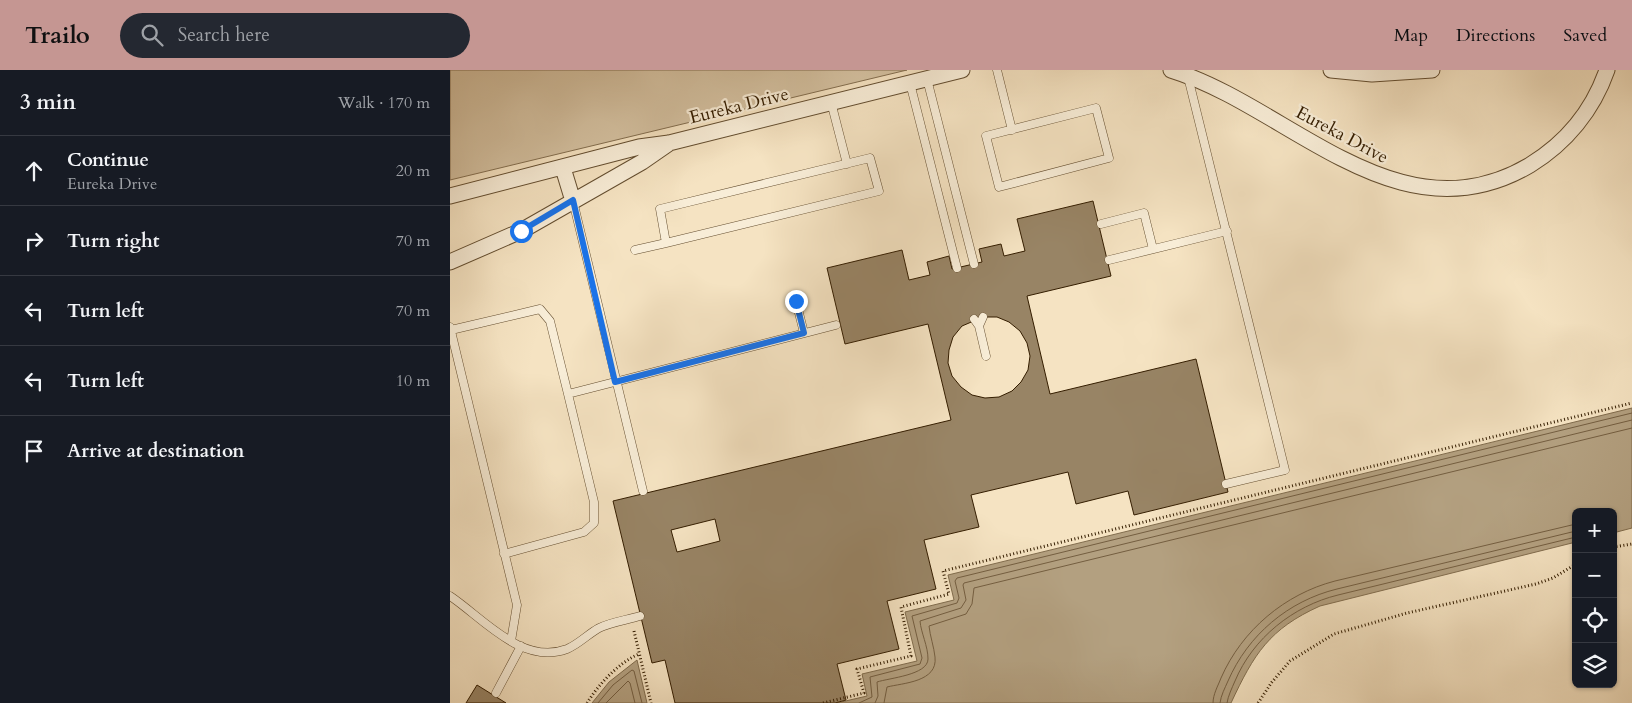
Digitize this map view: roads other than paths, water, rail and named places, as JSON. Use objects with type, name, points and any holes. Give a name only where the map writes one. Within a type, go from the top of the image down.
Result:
[{"type":"street","name":"Eureka Drive","points":[[450,196],[639,147],[670,142],[962,70]]},
{"type":"street","name":"Eureka Drive","points":[[1171,70],[1188,73],[1370,173],[1405,184],[1446,188],[1465,187],[1493,181],[1521,170],[1550,151],[1564,140],[1585,114],[1607,70]]},
{"type":"street","points":[[1331,70],[1372,74],[1432,70]]},
{"type":"street","name":"Eureka Drive","points":[[450,262],[514,234],[642,162],[670,142]]},
{"type":"street","points":[[563,168],[573,200]]},
{"type":"lane","points":[[997,70],[1012,130]]},
{"type":"lane","points":[[1188,73],[1285,470],[1226,484]]},
{"type":"lane","points":[[927,79],[974,264]]},
{"type":"lane","points":[[910,83],[956,268]]},
{"type":"lane","points":[[831,102],[846,164]]},
{"type":"lane","points":[[1096,108],[1109,158],[999,187],[986,136],[1012,130],[1096,108]]},
{"type":"lane","points":[[636,250],[666,243],[879,191],[870,158],[660,210],[666,243]]},
{"type":"lane","points":[[573,200],[615,382],[643,491]]},
{"type":"lane","points":[[1101,224],[1144,213],[1153,249]]},
{"type":"lane","points":[[1109,260],[1227,231]]},
{"type":"lane","points":[[796,301],[804,333]]},
{"type":"lane","points":[[504,554],[584,532],[594,523],[594,502],[550,321],[540,309],[450,329],[504,554],[517,605],[512,641]]},
{"type":"lane","points":[[983,317],[976,322],[986,356]]},
{"type":"lane","points":[[568,394],[836,325]]},
{"type":"lane","points":[[450,596],[488,627],[521,646],[540,652],[559,651],[577,644],[607,625],[640,616]]},
{"type":"lane","points":[[496,693],[521,646]]},
{"type":"water","points":[[1632,408],[1632,528],[1617,532],[1617,508],[1572,508],[1572,543],[1320,606],[1302,615],[1275,634],[1247,670],[1231,703],[837,703],[867,696],[862,674],[917,661],[905,612],[954,600],[948,575]]},
{"type":"water","points":[[637,660],[647,703],[592,703],[609,682]]}]
